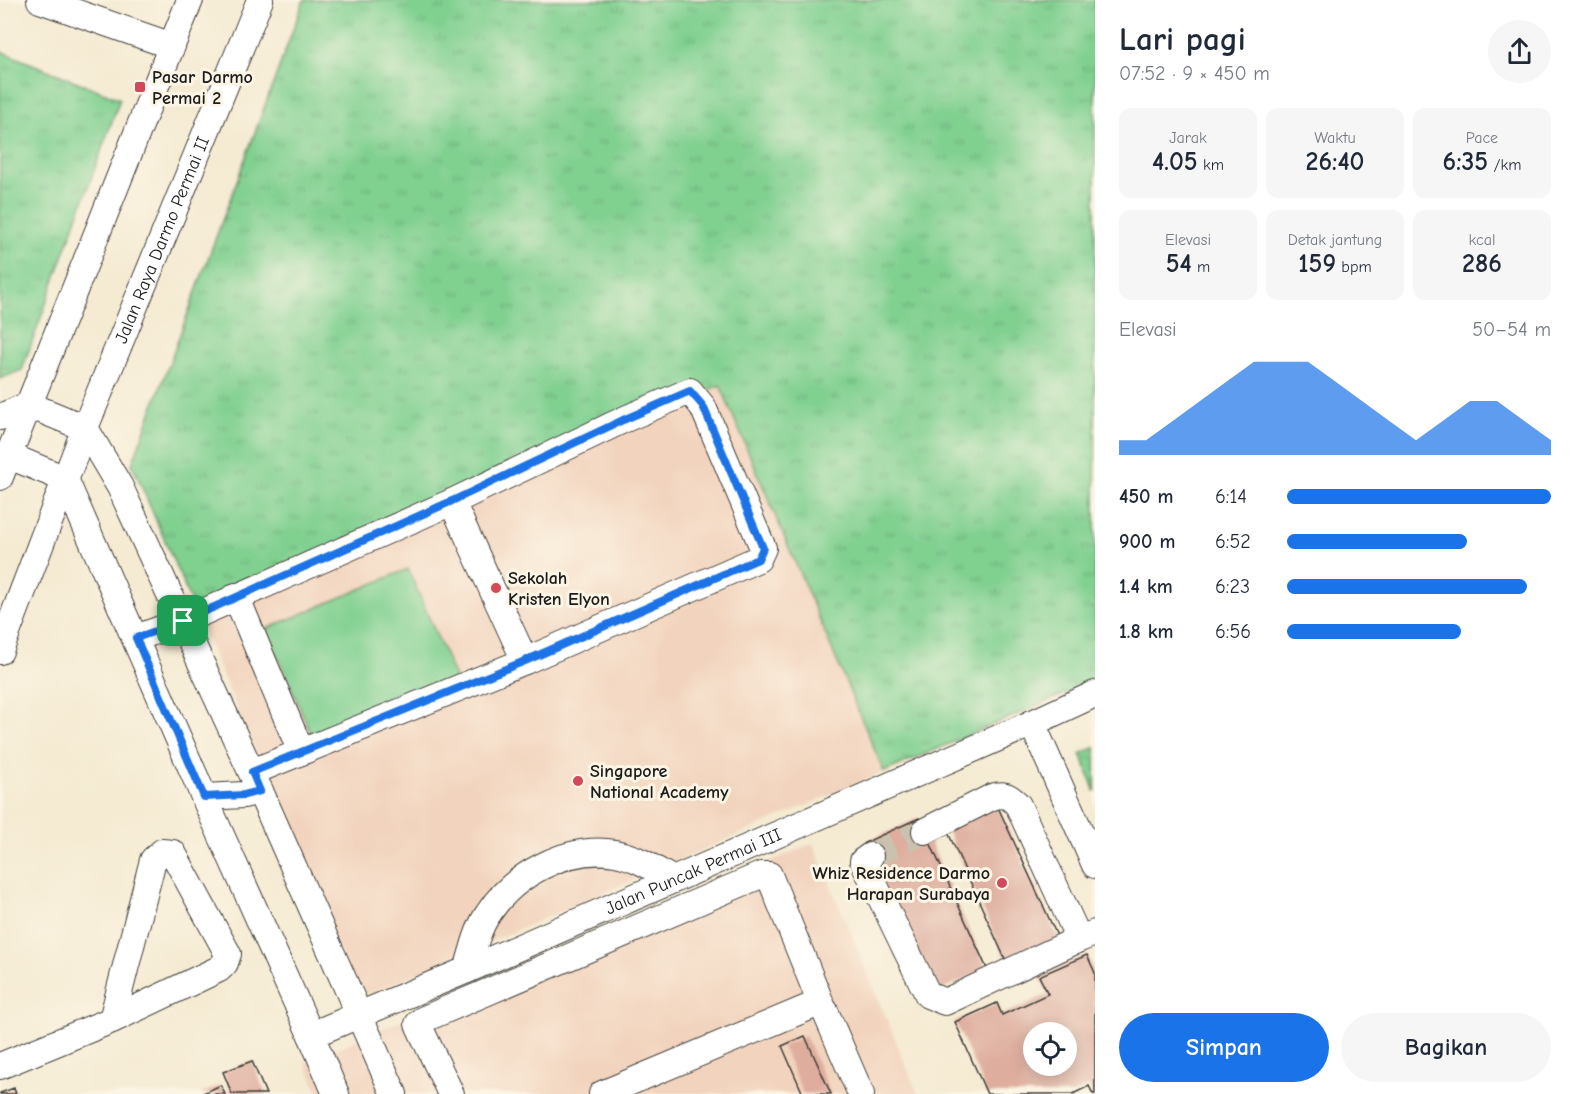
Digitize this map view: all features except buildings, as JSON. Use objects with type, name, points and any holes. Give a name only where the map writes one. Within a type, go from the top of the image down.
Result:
[{"type":"street","points":[[40,0],[172,46]]},
{"type":"street","points":[[190,0],[28,405],[2,463],[65,478],[336,1094]]},
{"type":"street","name":"Jalan Raya Darmo Permai II","points":[[3,635],[260,0]]},
{"type":"street","points":[[136,638],[183,621],[452,501],[690,391],[703,406],[763,548],[758,559],[525,661],[301,752],[256,782],[244,795],[204,797]]},
{"type":"street","points":[[0,417],[28,405],[85,428],[120,487],[256,782],[394,1094]]},
{"type":"street","points":[[452,501],[525,661]]},
{"type":"street","points":[[236,596],[301,752]]},
{"type":"street","name":"Jalan Puncak Permai III","points":[[311,1035],[467,970],[1095,694]]},
{"type":"street","points":[[1035,722],[1095,865]]},
{"type":"street","points":[[870,856],[863,861],[928,995],[945,1002],[1087,936],[1018,805],[1010,797],[1002,794],[992,797],[925,831]]},
{"type":"street","points":[[0,1066],[112,1020],[219,969],[225,963],[228,954],[173,853],[162,852],[153,860],[112,1020]]},
{"type":"street","points":[[467,970],[477,937],[487,915],[505,891],[547,863],[580,854],[613,853],[633,858],[673,880]]},
{"type":"street","points":[[451,1094],[418,1024],[422,1020],[761,875],[769,875],[822,1006],[861,1094]]},
{"type":"street","points":[[602,1094],[819,1003],[822,1006]]},
{"type":"shaded area","points":[[720,385],[884,772],[360,998],[195,611]]},
{"type":"shaded area","points":[[813,843],[918,1094],[319,1094],[305,1062]]},
{"type":"green space","points":[[304,0],[1095,0],[1095,681],[884,772],[720,385],[195,611],[132,464]]},
{"type":"green space","points":[[0,51],[120,99],[22,370],[0,379]]},
{"type":"green space","points":[[408,569],[457,682],[315,743],[266,629]]},
{"type":"green space","points":[[1095,747],[1095,792],[1081,754]]},
{"type":"tunnel","points":[[870,856],[925,831]]},
{"type":"place","name":"Pasar Darmo Permai 2","points":[[140,87]]},
{"type":"place","name":"Sekolah Kristen Elyon","points":[[496,588]]},
{"type":"place","name":"Singapore National Academy","points":[[578,781]]},
{"type":"place","name":"Whiz Residence Darmo Harapan Surabaya","points":[[1002,883]]},
{"type":"route","points":[[690,391],[703,406],[763,548],[758,559],[743,567],[525,661],[252,772],[260,791],[244,795],[204,797],[136,638],[183,621],[452,501],[690,391]]}]
